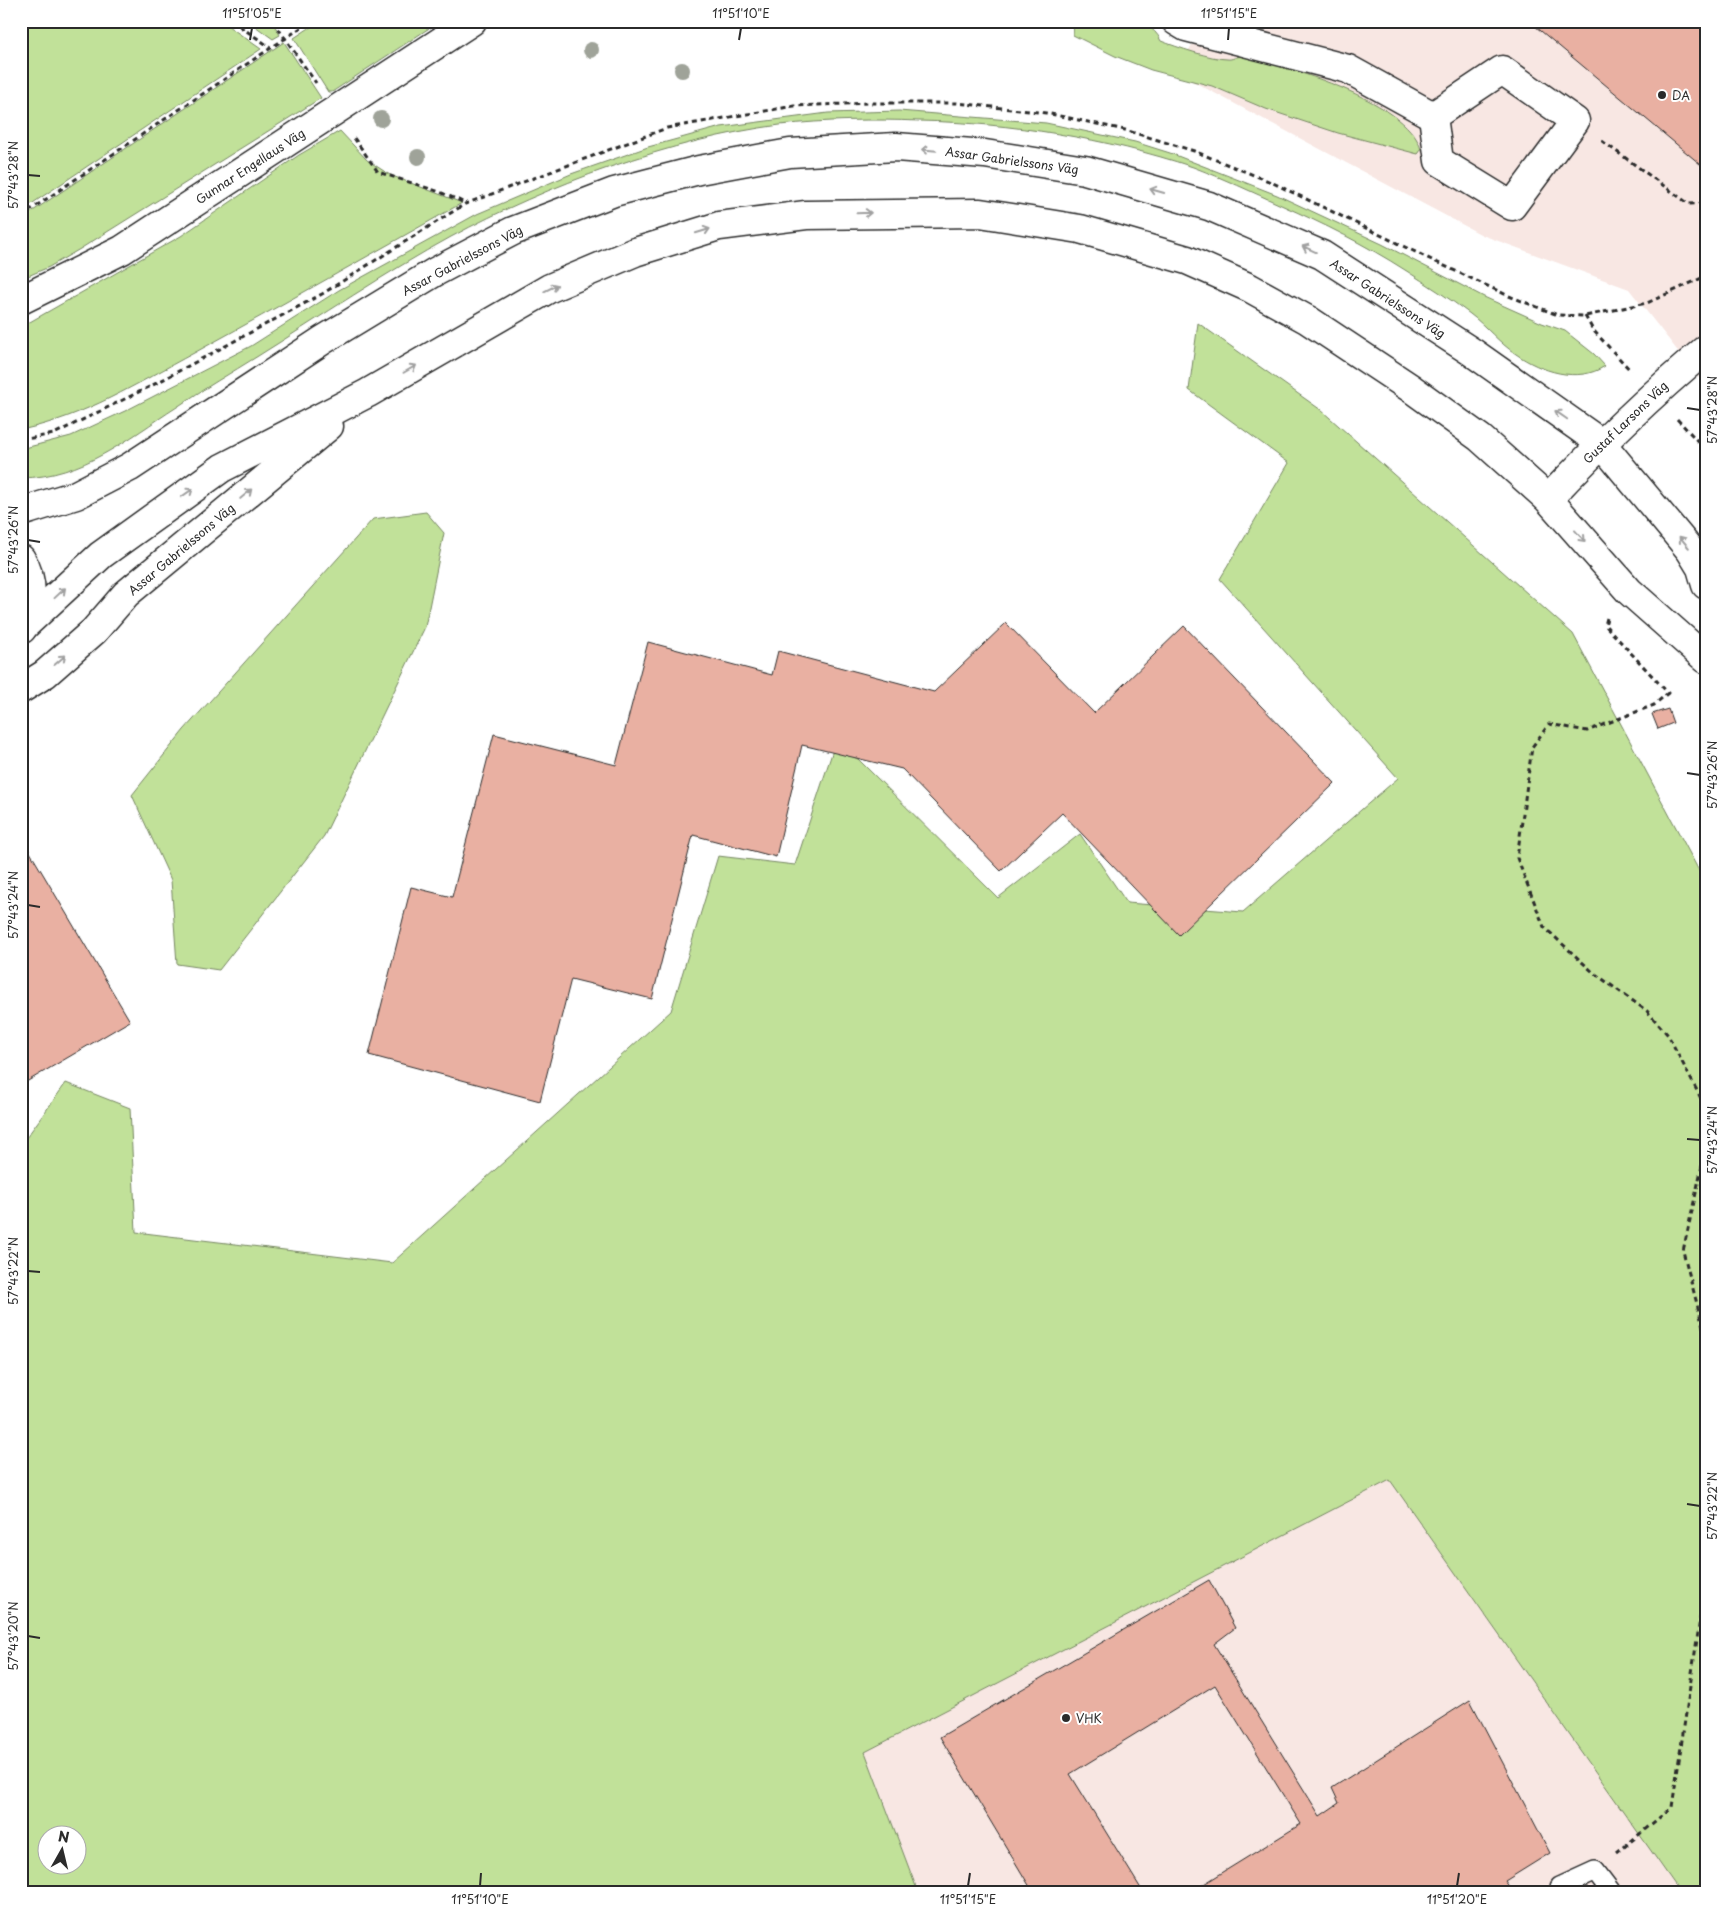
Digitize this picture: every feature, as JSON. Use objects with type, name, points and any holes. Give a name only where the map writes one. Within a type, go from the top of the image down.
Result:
[{"type":"street","name":"Gunnar Engellaus Väg","points":[[21,300],[122,250],[472,21]]},
{"type":"street","points":[[1176,21],[1186,27],[1348,69],[1433,116]]},
{"type":"street","points":[[1502,70],[1575,122],[1512,206],[1439,161],[1433,116],[1502,70]]},
{"type":"street","name":"Assar Gabrielssons Väg","points":[[21,512],[76,495],[130,468],[331,335],[435,272],[513,231],[614,192],[699,170],[790,153],[896,147],[985,154],[1086,170],[1209,206],[1322,255],[1472,352],[1601,443],[1690,550],[1701,568],[1706,585]]},
{"type":"street","name":"Assar Gabrielssons Väg","points":[[23,628],[100,555],[222,468],[368,393],[550,288],[635,252],[720,226],[806,215],[980,213],[1080,229],[1187,260],[1250,288],[1308,320],[1412,388],[1480,438],[1548,499],[1629,591],[1706,658]]},
{"type":"street","name":"Gustaf Larsons Väg","points":[[1548,499],[1601,443],[1653,394],[1706,349]]},
{"type":"street","name":"Assar Gabrielssons Väg","points":[[21,689],[45,674],[94,631],[126,594],[368,393]]},
{"type":"street","name":"Assar Gabrielssons Väg","points":[[21,559],[30,588],[28,614],[23,628]]},
{"type":"lane","points":[[1560,1887],[1595,1871],[1612,1892]]},
{"type":"path","points":[[232,21],[270,47]]},
{"type":"path","points":[[21,216],[311,21]]},
{"type":"path","points":[[1575,122],[1689,204],[1706,203]]},
{"type":"path","points":[[1585,316],[1647,303],[1706,276]]},
{"type":"path","points":[[1607,616],[1605,626],[1668,694],[1654,705],[1587,731],[1549,724],[1532,748],[1517,858],[1544,927],[1594,973],[1647,1011],[1668,1036],[1706,1108]]},
{"type":"path","points":[[1706,1148],[1683,1251],[1706,1338]]},
{"type":"path","points":[[1595,1871],[1672,1807],[1706,1579]]},
{"type":"shaded area","points":[[1207,21],[1706,21],[1706,387],[1629,289],[1482,235],[1175,72]]},
{"type":"shaded area","points":[[1390,1480],[1680,1892],[918,1892],[865,1752]]},
{"type":"green space","points":[[1110,19],[1135,21],[1146,25],[1155,32],[1161,41],[1203,55],[1231,59],[1242,56],[1248,57],[1331,83],[1378,106],[1398,119],[1413,134],[1421,150],[1418,154],[1338,133],[1266,109],[1212,86],[1151,70],[1115,56],[1073,35],[1074,21]]},
{"type":"green space","points":[[21,21],[221,21],[261,49],[21,211]]},
{"type":"green space","points":[[248,21],[272,21],[280,35],[273,39]]},
{"type":"green space","points":[[320,21],[440,21],[332,92],[328,92],[294,38]]},
{"type":"green space","points":[[284,42],[321,98],[80,249],[49,267],[21,279],[21,219]]},
{"type":"green space","points":[[899,111],[1046,123],[1135,142],[1170,153],[1277,195],[1382,244],[1484,297],[1542,323],[1565,331],[1594,354],[1605,366],[1583,374],[1571,375],[1536,366],[1510,350],[1462,308],[1360,243],[1226,180],[1193,167],[1092,140],[1023,129],[954,122],[849,120],[815,122],[780,125],[697,141],[611,167],[569,182],[528,200],[451,237],[402,265],[104,454],[64,471],[43,476],[21,478],[21,449],[71,436],[125,411],[251,346],[339,290],[477,214],[571,174],[648,147],[721,127],[828,113]]},
{"type":"green space","points":[[340,131],[367,160],[390,175],[462,203],[110,398],[45,424],[21,430],[21,327],[181,236],[299,155]]},
{"type":"green space","points":[[1198,323],[1321,410],[1573,634],[1706,884],[1706,1892],[1680,1892],[1390,1480],[865,1752],[918,1892],[21,1892],[21,1145],[66,1083],[130,1108],[136,1232],[392,1263],[671,1011],[718,856],[795,865],[834,747],[858,759],[998,898],[1080,834],[1127,903],[1243,912],[1398,778],[1220,579],[1289,463],[1189,390]]},
{"type":"green space","points":[[426,512],[444,533],[425,627],[324,836],[219,970],[177,964],[171,880],[132,795],[184,730],[373,519]]},
{"type":"building","name":"DA","points":[[1529,21],[1706,21],[1706,169]]},
{"type":"building","points":[[1006,623],[1094,713],[1184,626],[1335,783],[1179,935],[1062,813],[1001,871],[902,769],[802,745],[776,857],[693,835],[652,999],[571,979],[540,1101],[369,1055],[411,887],[452,897],[494,734],[616,765],[648,642],[772,675],[778,651],[934,692]]},
{"type":"building","points":[[1668,709],[1673,723],[1658,729],[1652,714]]},
{"type":"building","points":[[24,842],[130,1021],[21,1085],[21,844]]},
{"type":"building","name":"VHK","points":[[1209,1580],[1235,1628],[1214,1644],[1320,1816],[1339,1803],[1332,1788],[1470,1700],[1550,1853],[1505,1881],[1513,1892],[1191,1892],[1301,1824],[1215,1685],[1070,1774],[1143,1892],[1033,1892],[940,1737]]},
{"type":"place","name":"DA","points":[[1662,95]]},
{"type":"place","name":"VHK","points":[[1066,1718]]}]
